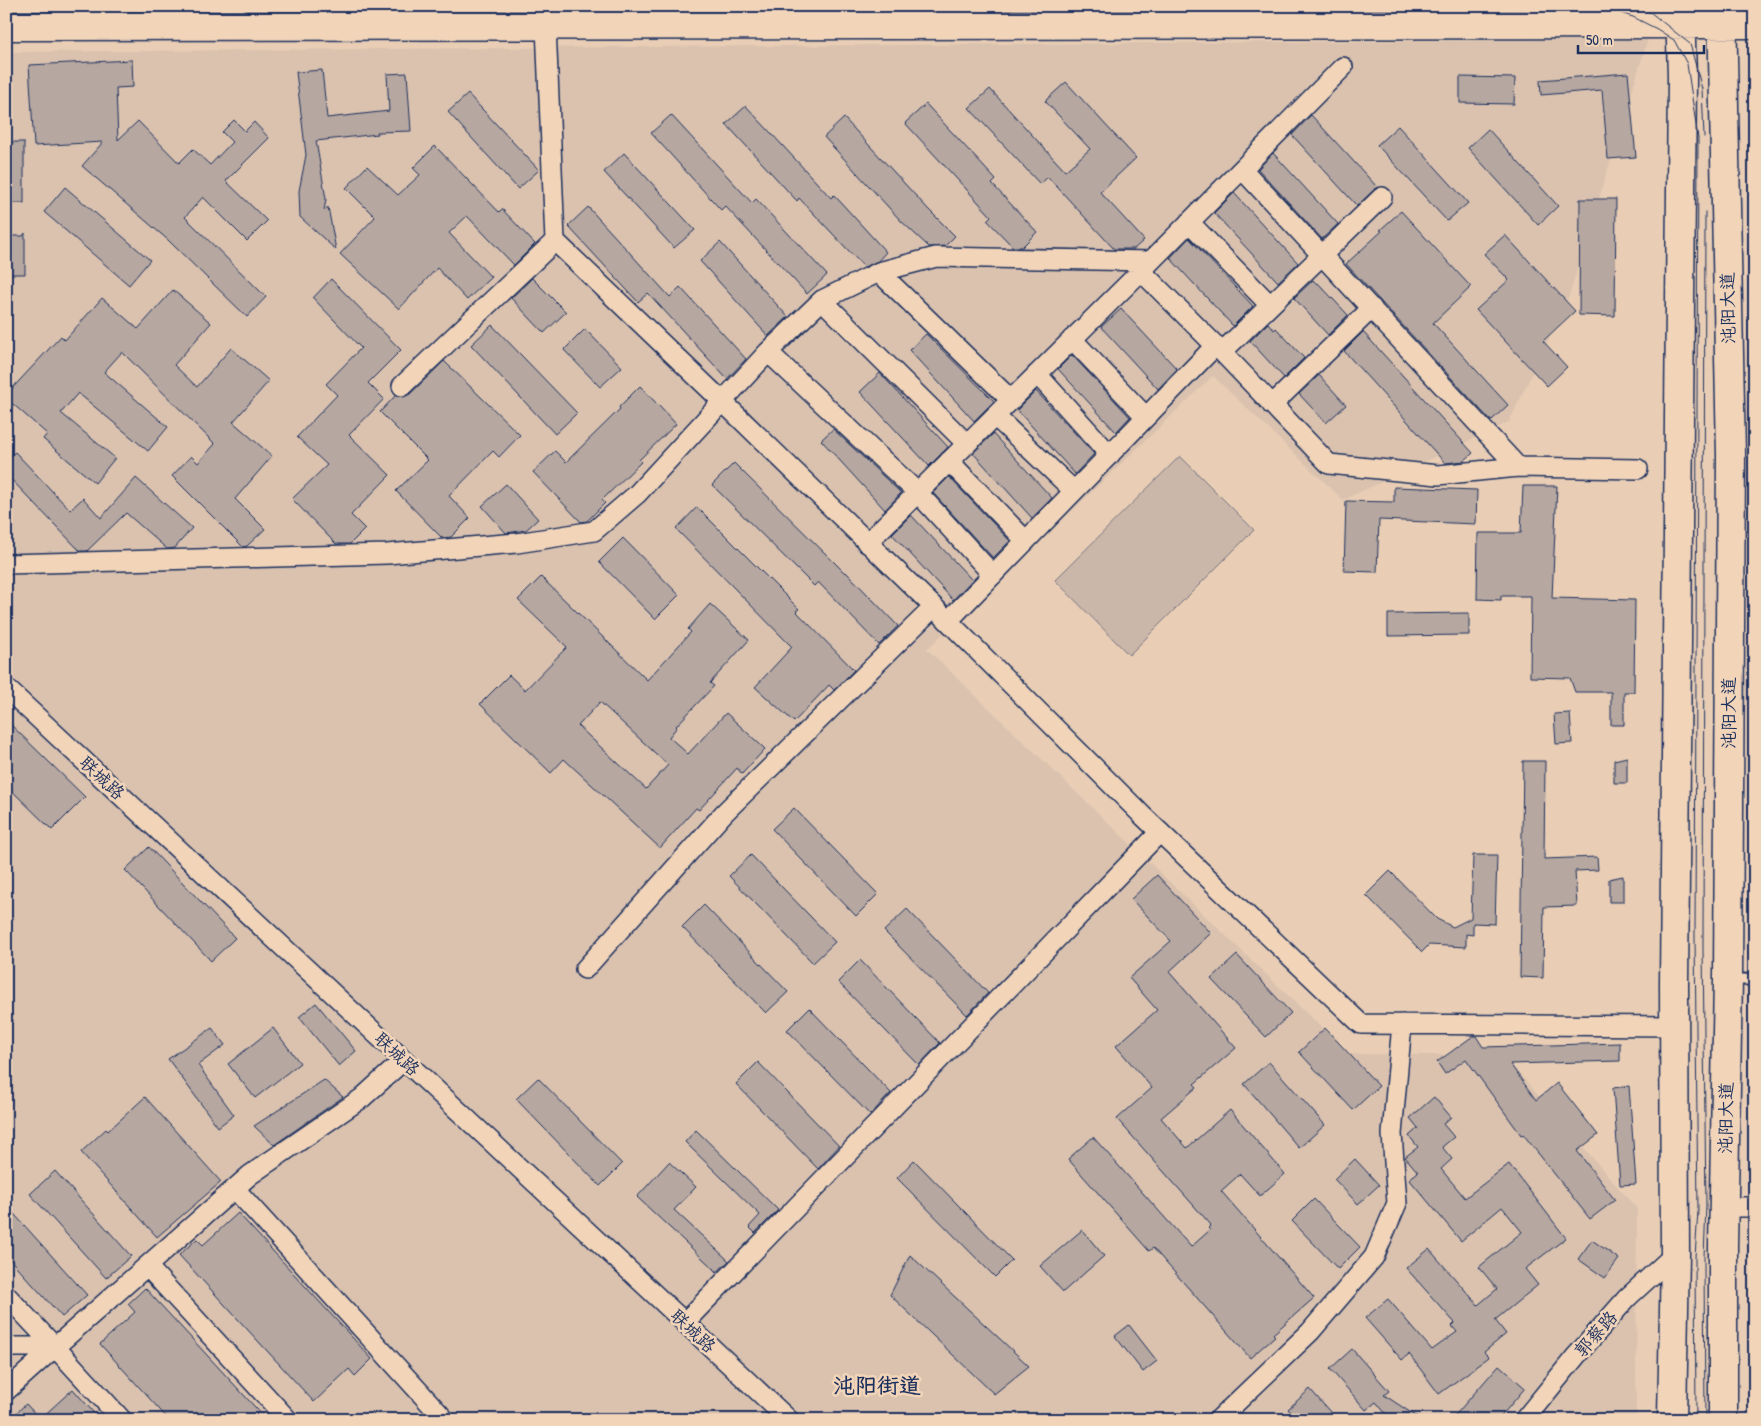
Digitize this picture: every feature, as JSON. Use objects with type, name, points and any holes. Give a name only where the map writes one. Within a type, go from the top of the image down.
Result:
[{"type":"main road","points":[[1672,1420],[1675,1254],[1674,1026],[1682,87],[1680,15]]},
{"type":"main road","points":[[6,26],[546,26],[1680,15],[1722,15],[1755,24]]},
{"type":"main road","name":"沌阳大道","points":[[1722,15],[1731,455],[1723,1420]]},
{"type":"street","points":[[546,26],[555,241],[934,607],[1160,832],[1361,1024],[1674,1026]]},
{"type":"street","points":[[867,543],[1343,67]]},
{"type":"street","points":[[1242,169],[1518,467]]},
{"type":"street","points":[[948,621],[1146,417],[1219,349],[1270,305],[1382,197]]},
{"type":"street","points":[[1189,222],[1270,305]]},
{"type":"street","points":[[402,386],[555,241]]},
{"type":"street","points":[[6,564],[387,554],[517,543],[594,531],[637,494],[768,352],[822,300],[879,272],[936,258],[1146,266],[1219,349],[1329,464],[1438,475],[1518,467],[1638,469]]},
{"type":"street","points":[[879,272],[1011,400]]},
{"type":"street","points":[[822,300],[967,444]]},
{"type":"street","points":[[1272,405],[1372,308]]},
{"type":"street","points":[[1072,339],[1146,417]]},
{"type":"street","points":[[768,352],[918,493],[993,575]]},
{"type":"street","points":[[1037,374],[1110,455]]},
{"type":"street","points":[[995,416],[1074,491]]},
{"type":"street","points":[[949,461],[1026,541]]},
{"type":"street","points":[[585,969],[724,814],[934,607]]},
{"type":"street","name":"联城路","points":[[6,688],[789,1420]]},
{"type":"street","points":[[684,1322],[1160,832]]},
{"type":"street","points":[[1218,1420],[1310,1332],[1374,1258],[1397,1203],[1392,1134],[1402,1024]]},
{"type":"street","points":[[6,1391],[250,1175],[362,1098],[404,1060]]},
{"type":"street","points":[[235,1188],[445,1420]]},
{"type":"street","points":[[1725,1207],[1755,1207]]},
{"type":"street","name":"郭蔡路","points":[[1524,1420],[1576,1356],[1627,1298],[1675,1254]]},
{"type":"street","points":[[147,1266],[288,1420]]},
{"type":"street","points":[[6,1295],[122,1420]]},
{"type":"street","points":[[6,1347],[55,1348]]},
{"type":"lane","points":[[1728,979],[1755,980]]},
{"type":"shaded area","points":[[1648,39],[1568,299],[1509,422],[1343,500],[1213,376],[927,649],[1349,1054],[1504,1056],[1637,1209],[1636,1420],[6,1420],[6,52]]},
{"type":"shaded area","points":[[1180,456],[1254,530],[1129,655],[1055,580]]},
{"type":"building","points":[[132,60],[133,87],[116,88],[118,140],[138,121],[179,163],[193,149],[210,165],[232,142],[222,132],[234,120],[245,131],[254,122],[269,138],[226,181],[267,221],[247,241],[203,197],[185,217],[266,297],[247,317],[168,240],[82,166],[103,142],[34,146],[29,65]]},
{"type":"building","points":[[322,70],[327,118],[389,111],[387,74],[407,73],[411,131],[377,132],[378,134],[316,141],[326,199],[324,211],[328,207],[336,250],[300,217],[299,191],[306,155],[296,72]]},
{"type":"building","points":[[1628,73],[1636,157],[1608,159],[1602,90],[1541,95],[1540,80]]},
{"type":"building","points":[[1460,77],[1515,78],[1514,104],[1460,103]]},
{"type":"building","points":[[1066,82],[1136,158],[1100,192],[1144,240],[1134,249],[1114,249],[1048,177],[1040,184],[969,108],[990,89],[1065,171],[1090,149],[1045,101]]},
{"type":"building","points":[[468,94],[539,170],[518,189],[448,112]]},
{"type":"building","points":[[926,104],[996,180],[992,184],[1037,232],[1022,247],[1013,247],[987,220],[991,216],[905,123]]},
{"type":"building","points":[[746,106],[831,198],[834,195],[886,252],[878,261],[864,267],[799,198],[797,201],[726,124]]},
{"type":"building","points":[[671,115],[752,203],[756,199],[827,275],[807,294],[725,206],[721,210],[651,133]]},
{"type":"building","points":[[1311,115],[1377,187],[1357,206],[1292,135]]},
{"type":"building","points":[[844,118],[955,236],[945,246],[929,247],[901,221],[824,137]]},
{"type":"building","points":[[1398,126],[1468,203],[1447,221],[1377,145]]},
{"type":"building","points":[[1488,129],[1558,206],[1538,225],[1468,148]]},
{"type":"building","points":[[6,142],[24,142],[24,203],[6,203]]},
{"type":"building","points":[[435,146],[499,212],[502,209],[535,244],[514,265],[467,216],[449,233],[491,277],[467,300],[437,268],[399,309],[340,254],[375,217],[346,188],[367,166],[398,195],[420,175],[413,168]]},
{"type":"building","points":[[624,153],[695,230],[674,248],[604,172]]},
{"type":"building","points":[[1273,153],[1338,224],[1322,239],[1258,169]]},
{"type":"building","points":[[65,187],[150,260],[129,285],[44,212]]},
{"type":"building","points":[[1234,193],[1298,263],[1278,282],[1214,213]]},
{"type":"building","points":[[1580,199],[1616,199],[1615,316],[1579,315]]},
{"type":"building","points":[[588,207],[670,297],[680,287],[746,359],[727,379],[648,293],[638,302],[568,226]]},
{"type":"building","points":[[1401,211],[1471,287],[1433,323],[1508,405],[1491,421],[1346,264]]},
{"type":"building","points":[[25,233],[25,274],[6,274],[6,236],[23,236]]},
{"type":"building","points":[[1505,235],[1575,311],[1543,341],[1567,367],[1547,386],[1476,310],[1509,280],[1484,254]]},
{"type":"building","points":[[1189,238],[1253,306],[1233,326],[1170,258]]},
{"type":"building","points":[[720,242],[788,317],[768,336],[700,261]]},
{"type":"building","points":[[532,278],[566,312],[544,333],[511,298]]},
{"type":"building","points":[[331,279],[401,350],[368,383],[384,399],[349,435],[390,475],[351,515],[365,529],[350,544],[336,544],[292,499],[327,465],[297,437],[337,395],[326,384],[361,348],[313,298]]},
{"type":"building","points":[[1313,280],[1348,315],[1328,335],[1294,298]]},
{"type":"building","points":[[173,290],[211,323],[174,365],[197,387],[231,348],[269,381],[233,422],[272,456],[235,499],[265,529],[247,546],[243,547],[172,476],[191,456],[198,463],[215,444],[122,352],[104,372],[168,427],[148,451],[78,393],[61,413],[115,458],[95,483],[43,439],[47,434],[6,398],[6,395],[61,336],[65,340],[102,298],[138,329]]},
{"type":"building","points":[[1121,309],[1177,369],[1158,389],[1101,327]]},
{"type":"building","points":[[1268,323],[1274,330],[1276,328],[1304,358],[1284,378],[1250,341]]},
{"type":"building","points":[[492,325],[577,413],[555,434],[471,345]]},
{"type":"building","points":[[585,329],[622,367],[600,387],[564,350]]},
{"type":"building","points":[[1363,332],[1473,453],[1464,461],[1445,463],[1344,351]]},
{"type":"building","points":[[926,334],[994,401],[974,421],[909,350]]},
{"type":"building","points":[[1072,355],[1130,417],[1116,432],[1058,369]]},
{"type":"building","points":[[444,361],[520,435],[499,457],[493,451],[449,496],[470,518],[451,537],[442,538],[396,491],[428,460],[380,412],[396,395],[404,397],[410,394]]},
{"type":"building","points":[[880,373],[948,447],[929,466],[860,392]]},
{"type":"building","points":[[1319,375],[1346,405],[1326,423],[1299,394]]},
{"type":"building","points":[[640,386],[676,424],[602,500],[605,503],[587,521],[581,522],[533,472],[555,451],[566,462],[620,409],[619,407]]},
{"type":"building","points":[[1036,391],[1094,454],[1075,474],[1017,410]]},
{"type":"building","points":[[833,429],[901,493],[885,510],[821,440]]},
{"type":"building","points":[[993,434],[1052,498],[1032,518],[973,453]]},
{"type":"building","points":[[15,452],[70,510],[83,498],[101,518],[136,478],[192,528],[175,548],[167,549],[126,513],[87,551],[80,551],[6,474],[6,460]]},
{"type":"building","points":[[734,463],[846,572],[898,626],[879,645],[818,582],[814,586],[712,485]]},
{"type":"building","points":[[949,477],[1010,541],[993,558],[933,493]]},
{"type":"building","points":[[506,484],[538,519],[526,530],[506,533],[482,506]]},
{"type":"building","points":[[1523,486],[1557,486],[1552,598],[1635,600],[1634,692],[1624,692],[1624,725],[1611,725],[1611,692],[1575,692],[1570,678],[1530,677],[1531,596],[1501,596],[1501,600],[1477,599],[1478,533],[1521,533]]},
{"type":"building","points":[[1394,487],[1477,490],[1476,524],[1379,520],[1377,572],[1344,571],[1346,501],[1394,502]]},
{"type":"building","points":[[697,507],[799,609],[796,611],[854,670],[834,690],[829,685],[794,722],[755,687],[792,647],[676,529]]},
{"type":"building","points":[[911,515],[972,580],[953,600],[892,534]]},
{"type":"building","points":[[623,538],[679,595],[655,619],[599,562]]},
{"type":"building","points":[[541,577],[647,680],[691,632],[688,629],[710,604],[749,640],[710,683],[714,686],[676,726],[669,737],[688,754],[726,713],[765,749],[742,774],[737,768],[699,810],[696,808],[660,848],[564,759],[551,773],[480,704],[509,675],[525,690],[567,647],[518,600]],"holes":[[[600,702],[668,765],[646,789],[578,726]]]},
{"type":"building","points":[[1469,613],[1469,635],[1388,636],[1388,614]]},
{"type":"building","points":[[1570,713],[1572,743],[1556,744],[1554,714]]},
{"type":"building","points":[[6,720],[85,797],[52,830],[6,785]]},
{"type":"building","points":[[1627,757],[1627,783],[1614,783],[1614,760]]},
{"type":"building","points":[[1523,761],[1545,761],[1544,859],[1597,857],[1598,870],[1575,871],[1577,906],[1544,907],[1543,978],[1520,977]]},
{"type":"building","points":[[794,808],[878,894],[856,916],[772,829]]},
{"type":"building","points":[[149,847],[235,938],[211,961],[125,870]]},
{"type":"building","points":[[751,855],[835,942],[813,963],[729,876]]},
{"type":"building","points":[[1473,855],[1497,855],[1495,924],[1473,923],[1473,935],[1466,934],[1466,947],[1429,945],[1422,952],[1366,895],[1390,871],[1437,919],[1453,927],[1471,918]]},
{"type":"building","points":[[1157,875],[1211,933],[1169,972],[1236,1048],[1194,1084],[1197,1087],[1161,1118],[1187,1148],[1230,1110],[1285,1174],[1260,1196],[1240,1174],[1221,1191],[1314,1298],[1273,1334],[1275,1336],[1250,1358],[1153,1248],[1149,1251],[1068,1159],[1093,1137],[1191,1247],[1210,1230],[1208,1228],[1211,1225],[1117,1119],[1152,1088],[1116,1046],[1157,1010],[1129,978],[1171,941],[1131,899]]},
{"type":"building","points":[[1623,876],[1623,902],[1609,902],[1609,879]]},
{"type":"building","points":[[704,905],[788,992],[766,1013],[682,927]]},
{"type":"building","points":[[907,909],[988,993],[967,1015],[884,931]]},
{"type":"building","points":[[1237,955],[1291,1013],[1266,1037],[1211,979]]},
{"type":"building","points":[[860,960],[940,1043],[919,1065],[838,982]]},
{"type":"building","points":[[316,1003],[356,1051],[339,1066],[299,1017]]},
{"type":"building","points":[[809,1008],[891,1093],[870,1115],[787,1030]]},
{"type":"building","points":[[212,1028],[225,1045],[198,1065],[234,1115],[218,1127],[168,1059]]},
{"type":"building","points":[[273,1028],[300,1063],[255,1098],[228,1064]]},
{"type":"building","points":[[1325,1028],[1379,1086],[1353,1110],[1299,1052]]},
{"type":"building","points":[[1473,1036],[1476,1036],[1483,1047],[1620,1043],[1620,1061],[1510,1064],[1536,1100],[1557,1083],[1598,1135],[1577,1151],[1615,1200],[1590,1219],[1523,1134],[1521,1135],[1466,1059],[1445,1074],[1437,1062]]},
{"type":"building","points":[[758,1062],[839,1146],[818,1169],[736,1084]]},
{"type":"building","points":[[1269,1062],[1325,1125],[1299,1148],[1244,1084]]},
{"type":"building","points":[[538,1078],[622,1164],[600,1186],[516,1099]]},
{"type":"building","points":[[324,1080],[343,1097],[274,1145],[254,1126]]},
{"type":"building","points":[[1629,1086],[1636,1184],[1620,1185],[1613,1088]]},
{"type":"building","points":[[145,1097],[221,1182],[157,1237],[81,1152],[106,1129],[108,1131]]},
{"type":"building","points":[[1434,1097],[1451,1117],[1443,1124],[1454,1137],[1442,1147],[1452,1159],[1441,1169],[1465,1198],[1509,1164],[1566,1238],[1525,1269],[1538,1285],[1495,1320],[1506,1334],[1484,1352],[1489,1357],[1439,1394],[1409,1354],[1402,1360],[1365,1318],[1388,1299],[1432,1350],[1457,1332],[1452,1326],[1455,1323],[1406,1268],[1429,1249],[1478,1305],[1497,1289],[1479,1267],[1522,1232],[1502,1207],[1461,1241],[1409,1179],[1418,1172],[1405,1157],[1418,1147],[1409,1136],[1418,1128],[1410,1118]]},
{"type":"building","points":[[696,1130],[778,1210],[755,1233],[749,1227],[760,1215],[685,1142]]},
{"type":"building","points":[[1355,1159],[1379,1185],[1358,1204],[1334,1179]]},
{"type":"building","points":[[914,1160],[1012,1260],[995,1277],[897,1178]]},
{"type":"building","points":[[669,1162],[696,1187],[674,1210],[729,1261],[717,1272],[637,1197]]},
{"type":"building","points":[[55,1171],[131,1256],[106,1278],[30,1194]]},
{"type":"building","points":[[1314,1199],[1360,1247],[1338,1269],[1292,1221]]},
{"type":"building","points":[[6,1205],[87,1295],[62,1317],[6,1255]]},
{"type":"building","points":[[238,1213],[372,1359],[355,1376],[349,1369],[314,1402],[179,1255],[197,1239],[203,1245]]},
{"type":"building","points":[[1082,1230],[1104,1256],[1063,1292],[1040,1266]]},
{"type":"building","points":[[1592,1240],[1619,1259],[1605,1278],[1578,1259]]},
{"type":"building","points":[[910,1255],[1029,1366],[994,1394],[890,1295]]},
{"type":"building","points":[[145,1288],[267,1420],[169,1420],[100,1344],[135,1312],[128,1304]]},
{"type":"building","points":[[1129,1325],[1157,1361],[1143,1372],[1115,1336]]},
{"type":"building","points":[[1352,1349],[1389,1391],[1384,1395],[1422,1420],[1391,1420],[1376,1402],[1366,1410],[1330,1369]]},
{"type":"building","points":[[1499,1365],[1525,1388],[1498,1420],[1451,1420]]},
{"type":"building","points":[[73,1389],[100,1420],[8,1420],[26,1404],[40,1419]]},
{"type":"building","points":[[1310,1389],[1337,1420],[1297,1420],[1288,1409]]},
{"type":"tram line","points":[[1565,6],[1605,8],[1633,17],[1674,40],[1687,64],[1698,138],[1695,937],[1698,1211],[1695,1257],[1696,1420]]},
{"type":"tram line","points":[[1631,6],[1650,12],[1690,44],[1702,89],[1704,137]]},
{"type":"tram line","points":[[1705,212],[1703,946],[1706,1205],[1704,1257],[1705,1420]]},
{"type":"district","name":"沌阳街道","points":[[877,1385]]}]
